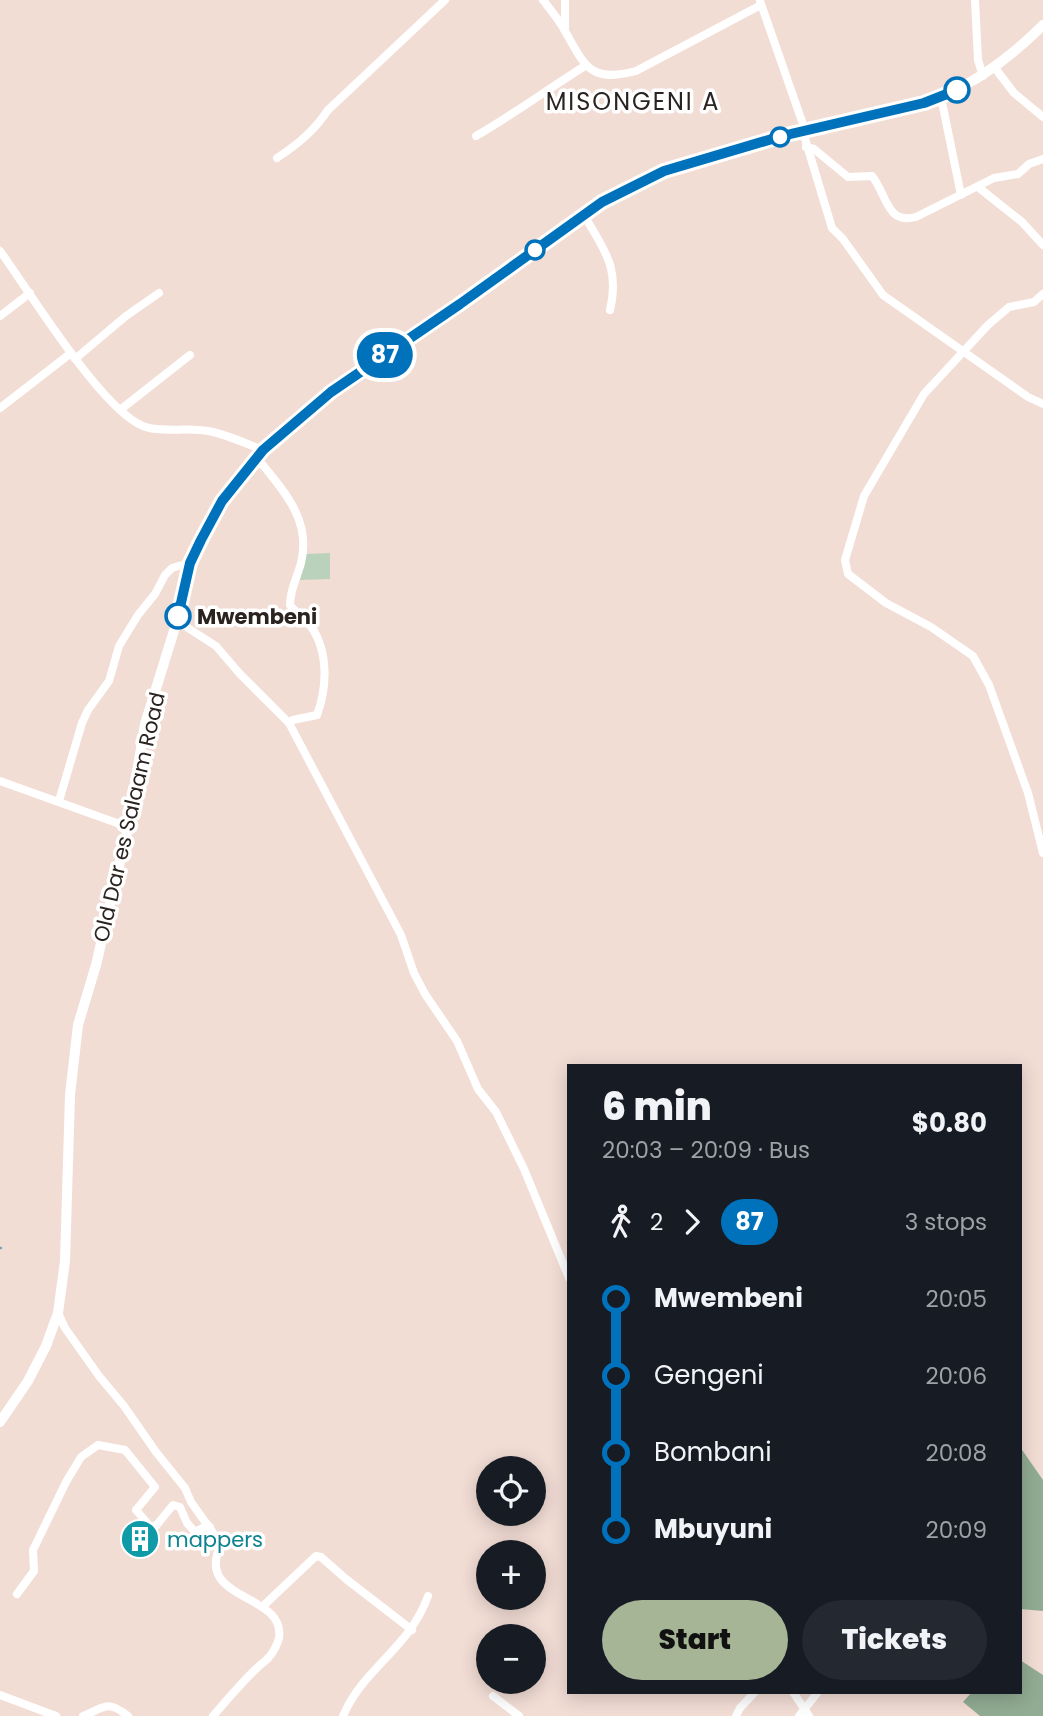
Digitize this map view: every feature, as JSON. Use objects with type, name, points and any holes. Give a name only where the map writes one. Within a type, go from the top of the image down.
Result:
[{"type":"street","points":[[277,158],[316,128],[328,110],[445,0]]},
{"type":"street","points":[[543,0],[565,30],[585,66],[594,73],[605,75],[636,71],[761,2],[804,131],[806,147],[832,228],[883,295],[1028,397],[1043,404]]},
{"type":"street","points":[[565,0],[565,30]]},
{"type":"street","points":[[975,0],[978,60],[983,76]]},
{"type":"street","name":"Old Dar es Salaam Road","points":[[0,1422],[34,1369],[51,1337],[58,1313],[65,1261],[70,1095],[78,1025],[96,965],[128,827],[145,724],[177,621],[190,563],[222,501],[260,454],[331,392],[622,190],[664,171],[804,131],[942,97],[995,68],[1043,25]]},
{"type":"street","points":[[476,136],[585,66]]},
{"type":"street","points":[[995,68],[1014,93],[1043,117]]},
{"type":"street","points":[[942,97],[961,195]]},
{"type":"street","points":[[806,147],[814,149],[848,177],[872,176],[890,208],[905,220],[994,178],[1018,174],[1029,164],[1043,159]]},
{"type":"street","points":[[978,187],[1022,222],[1043,246]]},
{"type":"street","points":[[583,215],[603,246],[614,274],[610,310]]},
{"type":"street","points":[[0,251],[73,356],[107,399],[148,428],[213,432],[260,454],[293,503],[300,517],[302,538],[301,562],[290,593],[290,605],[312,629],[319,644],[324,662],[324,694],[317,715],[289,723]]},
{"type":"street","points":[[0,316],[30,293]]},
{"type":"street","points":[[0,408],[159,293]]},
{"type":"street","points":[[1041,298],[1025,305],[1009,307],[988,325],[924,394],[863,496],[845,560],[848,574],[886,603],[931,627],[974,656],[989,685],[1028,793],[1043,853]]},
{"type":"street","points":[[120,410],[190,355]]},
{"type":"street","points":[[59,801],[82,723],[109,681],[119,646],[165,575],[172,568],[190,563]]},
{"type":"street","points":[[177,621],[216,646],[289,723],[401,935],[414,973],[425,994],[457,1041],[478,1089],[496,1112],[524,1169],[567,1273]]},
{"type":"street","points":[[0,781],[128,827]]},
{"type":"street","points":[[58,1313],[65,1328],[99,1376],[186,1488],[191,1502],[221,1544],[215,1561],[219,1578],[225,1585],[262,1606],[278,1626],[279,1639],[270,1657],[256,1668],[213,1716]]},
{"type":"street","points":[[17,1594],[34,1571],[33,1549],[66,1482],[81,1457],[98,1445],[125,1450],[155,1488],[136,1510],[149,1525],[155,1527],[173,1505],[180,1507],[187,1523],[195,1532],[208,1525]]},
{"type":"street","points":[[262,1606],[316,1556],[321,1557],[412,1630]]},
{"type":"street","points":[[343,1716],[351,1697],[365,1679],[412,1630],[428,1596]]},
{"type":"street","points":[[736,1716],[753,1694]]},
{"type":"street","points":[[794,1694],[805,1714]]},
{"type":"street","points":[[805,1714],[817,1694]]},
{"type":"street","points":[[0,1695],[55,1716]]},
{"type":"street","points":[[492,1696],[519,1716]]},
{"type":"street","points":[[83,1716],[104,1705],[116,1706],[128,1716]]},
{"type":"green space","points":[[330,553],[330,579],[300,580],[306,554]]},
{"type":"green space","points":[[1022,1450],[1043,1480],[1043,1611],[1022,1609]]},
{"type":"green space","points":[[1022,1661],[1043,1675],[1043,1716],[980,1716],[963,1702],[970,1694],[1022,1694]]},
{"type":"bus line","name":"87","points":[[178,616],[190,563],[201,540],[222,501],[263,450],[331,392],[602,202],[664,171],[782,136],[924,103],[957,90]]},
{"type":"place","name":"Mwembeni","points":[[178,616]]},
{"type":"place","name":"mappers","points":[[140,1539]]},
{"type":"district","name":"MISONGENI A","points":[[633,101]]}]
